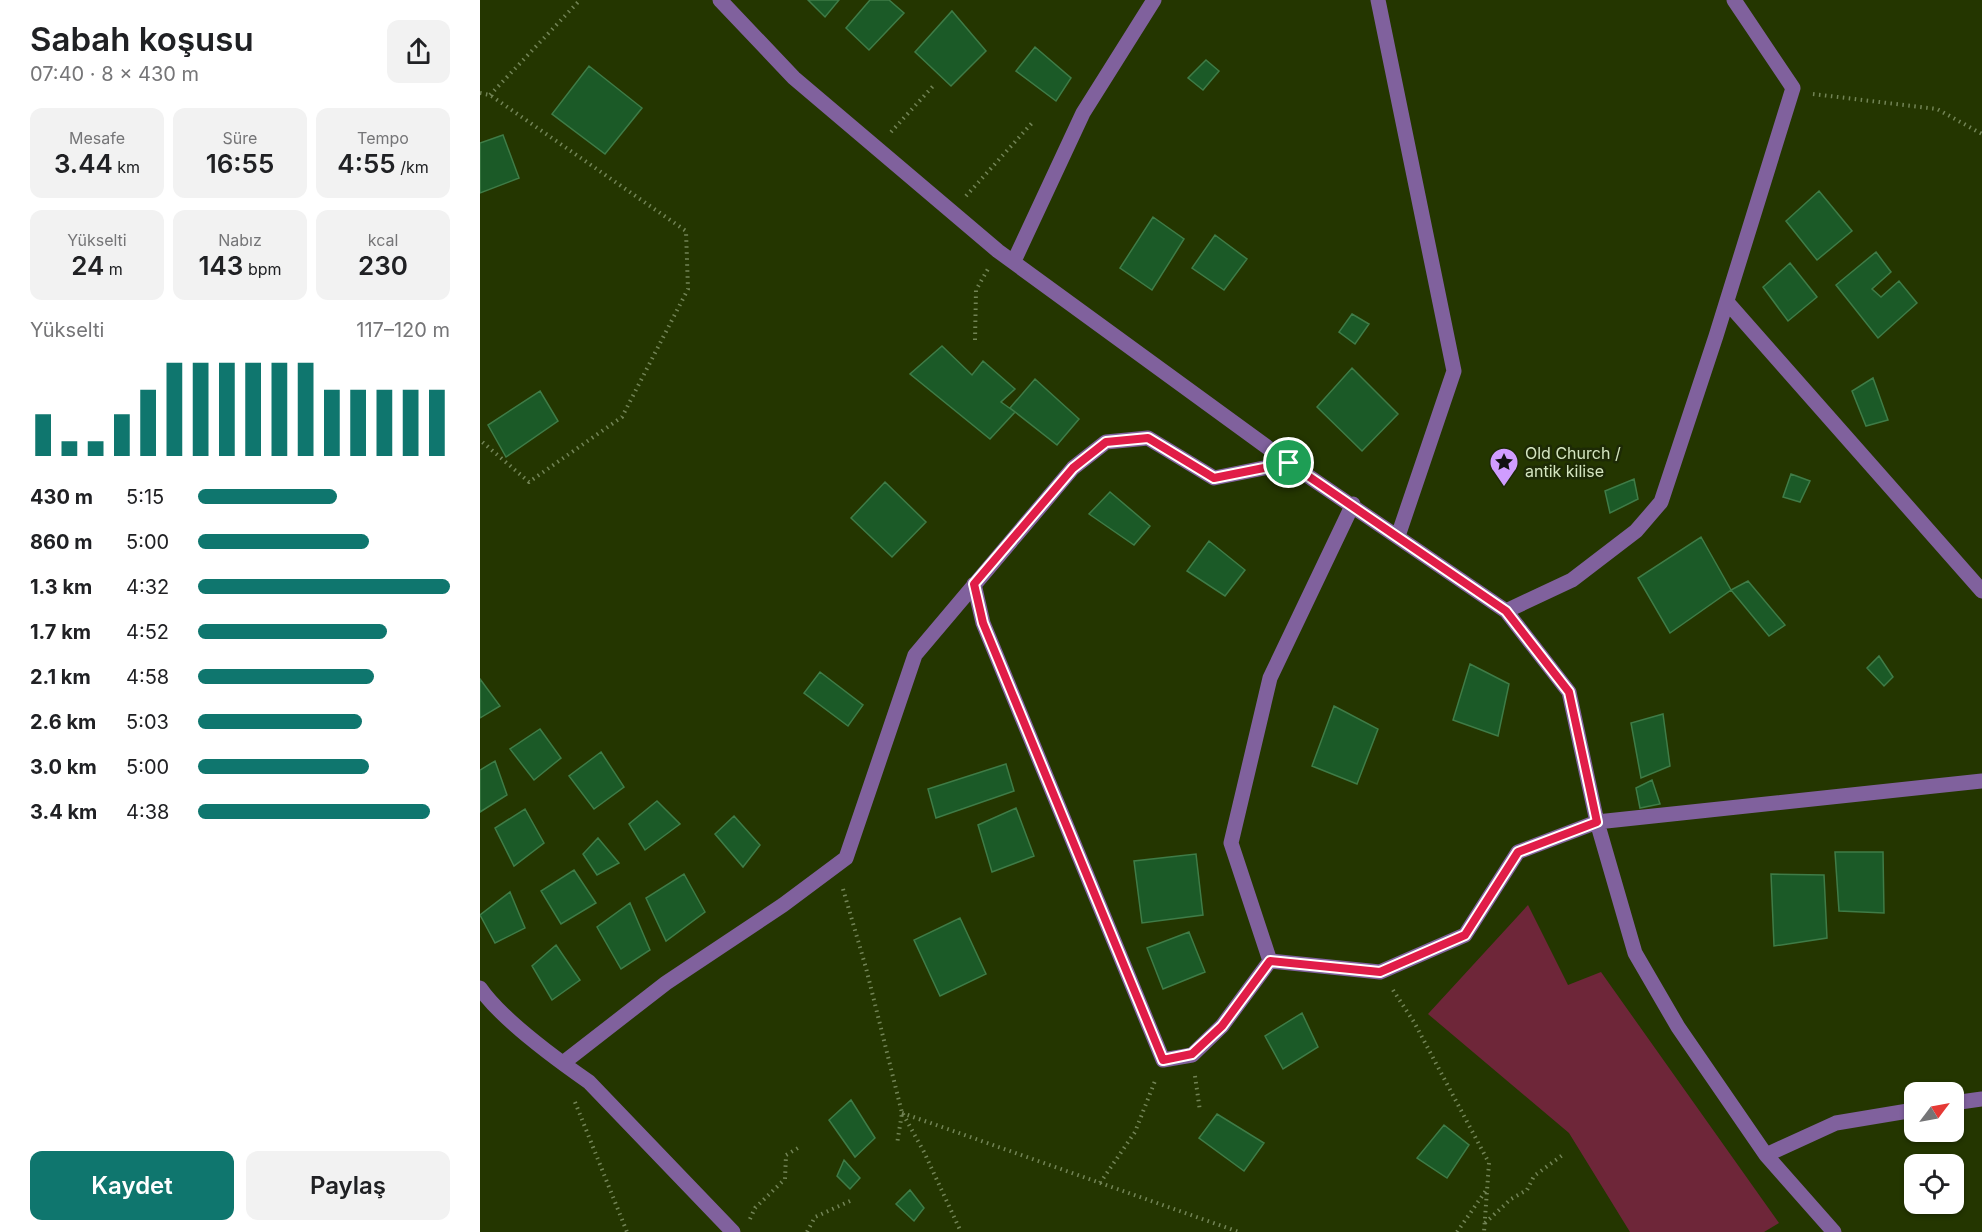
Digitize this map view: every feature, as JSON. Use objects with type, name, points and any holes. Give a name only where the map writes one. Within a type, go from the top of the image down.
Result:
[{"type":"street","points":[[720,0],[794,78],[998,251],[1289,463],[1353,504],[1506,611],[1569,692],[1597,822],[1635,953],[1678,1027],[1766,1155],[1834,1232]]},
{"type":"street","points":[[1014,261],[1083,113],[1154,0]]},
{"type":"street","points":[[1378,0],[1454,371],[1398,536]]},
{"type":"street","points":[[1506,611],[1572,579],[1636,531],[1661,502],[1727,302],[1793,88],[1734,0]]},
{"type":"street","points":[[1727,302],[1982,591]]},
{"type":"street","points":[[562,1064],[666,983],[783,905],[846,858],[915,655],[1073,468],[1106,442],[1148,438],[1214,478],[1289,463]]},
{"type":"street","points":[[1270,961],[1231,843],[1270,678],[1353,504]]},
{"type":"street","points":[[974,584],[983,623],[1163,1060],[1192,1054],[1222,1026],[1270,961]]},
{"type":"street","points":[[1270,961],[1380,972],[1465,935],[1518,852],[1597,822],[1982,781]]},
{"type":"street","points":[[480,988],[490,1002],[562,1064],[589,1082],[732,1232]]},
{"type":"street","points":[[1964,1101],[1982,1099]]},
{"type":"street","points":[[1766,1155],[1836,1123],[1904,1112]]},
{"type":"path","points":[[490,95],[580,0]]},
{"type":"path","points":[[876,148],[935,84]]},
{"type":"path","points":[[1793,88],[1814,94],[1937,109],[1982,134]]},
{"type":"path","points":[[480,93],[490,95],[686,231],[688,289],[622,417],[529,482],[480,440]]},
{"type":"path","points":[[951,212],[1032,123]]},
{"type":"path","points":[[975,340],[976,290],[998,251]]},
{"type":"path","points":[[846,858],[842,893],[866,968],[902,1113],[924,1152],[961,1232]]},
{"type":"path","points":[[1380,972],[1414,1022],[1489,1163],[1484,1232]]},
{"type":"path","points":[[1192,1054],[1200,1111]]},
{"type":"path","points":[[1100,1183],[1135,1132],[1163,1060]]},
{"type":"path","points":[[581,1076],[574,1100],[627,1232]]},
{"type":"path","points":[[897,1144],[902,1113]]},
{"type":"path","points":[[902,1113],[1239,1232]]},
{"type":"path","points":[[749,1224],[754,1208],[785,1179],[786,1155],[798,1148]]},
{"type":"path","points":[[1485,1224],[1511,1199],[1527,1190],[1534,1176],[1564,1154]]},
{"type":"path","points":[[1457,1232],[1487,1188]]},
{"type":"path","points":[[807,1232],[815,1216],[850,1201]]},
{"type":"shaded area","points":[[1528,905],[1568,985],[1601,972],[1779,1223],[1764,1232],[1630,1232],[1569,1133],[1428,1014]]},
{"type":"building","points":[[808,0],[839,0],[825,17]]},
{"type":"building","points":[[870,0],[889,0],[904,13],[869,50],[846,28]]},
{"type":"building","points":[[952,11],[986,51],[951,86],[915,52]]},
{"type":"building","points":[[1035,47],[1071,78],[1056,101],[1016,71]]},
{"type":"building","points":[[1206,60],[1219,71],[1203,90],[1188,78]]},
{"type":"building","points":[[589,66],[642,108],[605,154],[552,114]]},
{"type":"building","points":[[503,135],[519,178],[480,193],[480,143]]},
{"type":"building","points":[[1819,191],[1852,231],[1817,260],[1786,221]]},
{"type":"building","points":[[1153,217],[1184,239],[1152,290],[1120,268]]},
{"type":"building","points":[[1215,235],[1247,259],[1224,290],[1192,268]]},
{"type":"building","points":[[1876,252],[1891,272],[1872,289],[1881,297],[1899,281],[1917,303],[1878,338],[1836,285]]},
{"type":"building","points":[[1790,263],[1817,297],[1788,321],[1763,287]]},
{"type":"building","points":[[1352,314],[1369,324],[1355,344],[1339,332]]},
{"type":"building","points":[[942,346],[972,375],[983,361],[1015,389],[1001,402],[1015,412],[990,439],[910,374]]},
{"type":"building","points":[[1352,368],[1398,414],[1362,451],[1317,407]]},
{"type":"building","points":[[1873,378],[1888,420],[1866,426],[1852,391]]},
{"type":"building","points":[[1035,379],[1079,419],[1057,445],[1010,408]]},
{"type":"building","points":[[540,391],[558,421],[506,457],[488,425]]},
{"type":"building","points":[[1791,474],[1810,481],[1800,502],[1783,497]]},
{"type":"building","points":[[1634,479],[1638,499],[1610,513],[1605,491]]},
{"type":"building","points":[[885,482],[926,522],[892,557],[851,518]]},
{"type":"building","points":[[1110,492],[1150,526],[1134,545],[1089,514]]},
{"type":"building","points":[[1701,537],[1731,590],[1670,633],[1638,578]]},
{"type":"building","points":[[1209,541],[1245,570],[1225,596],[1187,571]]},
{"type":"building","points":[[1748,581],[1785,625],[1769,636],[1731,590]]},
{"type":"building","points":[[1879,656],[1893,677],[1884,686],[1867,668]]},
{"type":"building","points":[[1470,664],[1509,684],[1498,736],[1453,720]]},
{"type":"building","points":[[820,672],[863,705],[848,726],[804,693]]},
{"type":"building","points":[[480,679],[500,706],[480,718]]},
{"type":"building","points":[[1334,706],[1378,729],[1357,784],[1312,766]]},
{"type":"building","points":[[1663,714],[1670,766],[1641,778],[1631,723]]},
{"type":"building","points":[[540,729],[561,758],[534,780],[510,749]]},
{"type":"building","points":[[601,752],[624,787],[594,809],[569,776]]},
{"type":"building","points":[[495,761],[507,795],[480,812],[480,770]]},
{"type":"building","points":[[1006,764],[1014,791],[936,818],[928,789]]},
{"type":"building","points":[[1652,780],[1660,804],[1640,808],[1636,788]]},
{"type":"building","points":[[657,801],[680,824],[645,850],[629,824]]},
{"type":"building","points":[[1016,808],[1034,856],[992,872],[978,825]]},
{"type":"building","points":[[525,809],[544,843],[514,866],[495,828]]},
{"type":"building","points":[[734,816],[760,845],[743,867],[715,834]]},
{"type":"building","points":[[598,838],[619,863],[597,875],[583,854]]},
{"type":"building","points":[[1835,852],[1883,852],[1884,913],[1839,911]]},
{"type":"building","points":[[1196,854],[1203,915],[1142,923],[1134,861]]},
{"type":"building","points":[[574,870],[596,903],[561,924],[541,891]]},
{"type":"building","points":[[684,874],[705,912],[666,941],[646,898]]},
{"type":"building","points":[[1771,874],[1824,875],[1827,938],[1774,946]]},
{"type":"building","points":[[510,892],[525,928],[495,943],[480,915]]},
{"type":"building","points":[[630,903],[650,950],[621,969],[597,927]]},
{"type":"building","points":[[960,918],[986,974],[940,996],[914,940]]},
{"type":"building","points":[[1189,932],[1205,972],[1163,989],[1147,948]]},
{"type":"building","points":[[556,945],[580,980],[552,1000],[532,966]]},
{"type":"building","points":[[1302,1013],[1318,1047],[1283,1069],[1265,1036]]},
{"type":"building","points":[[851,1100],[875,1138],[855,1157],[829,1120]]},
{"type":"building","points":[[1217,1114],[1264,1143],[1244,1171],[1199,1138]]},
{"type":"building","points":[[1444,1125],[1469,1145],[1447,1178],[1417,1158]]},
{"type":"building","points":[[844,1160],[860,1178],[850,1189],[837,1176]]},
{"type":"building","points":[[910,1190],[924,1208],[914,1221],[896,1204]]},
{"type":"place","name":"Old Church / antik kilise","points":[[1504,488]]},
{"type":"route","points":[[1148,438],[1214,478],[1289,463],[1353,504],[1506,611],[1569,692],[1597,822],[1518,852],[1465,935],[1380,972],[1270,961],[1222,1026],[1192,1054],[1163,1060],[983,623],[974,584],[1073,468],[1106,442],[1148,438]]}]
